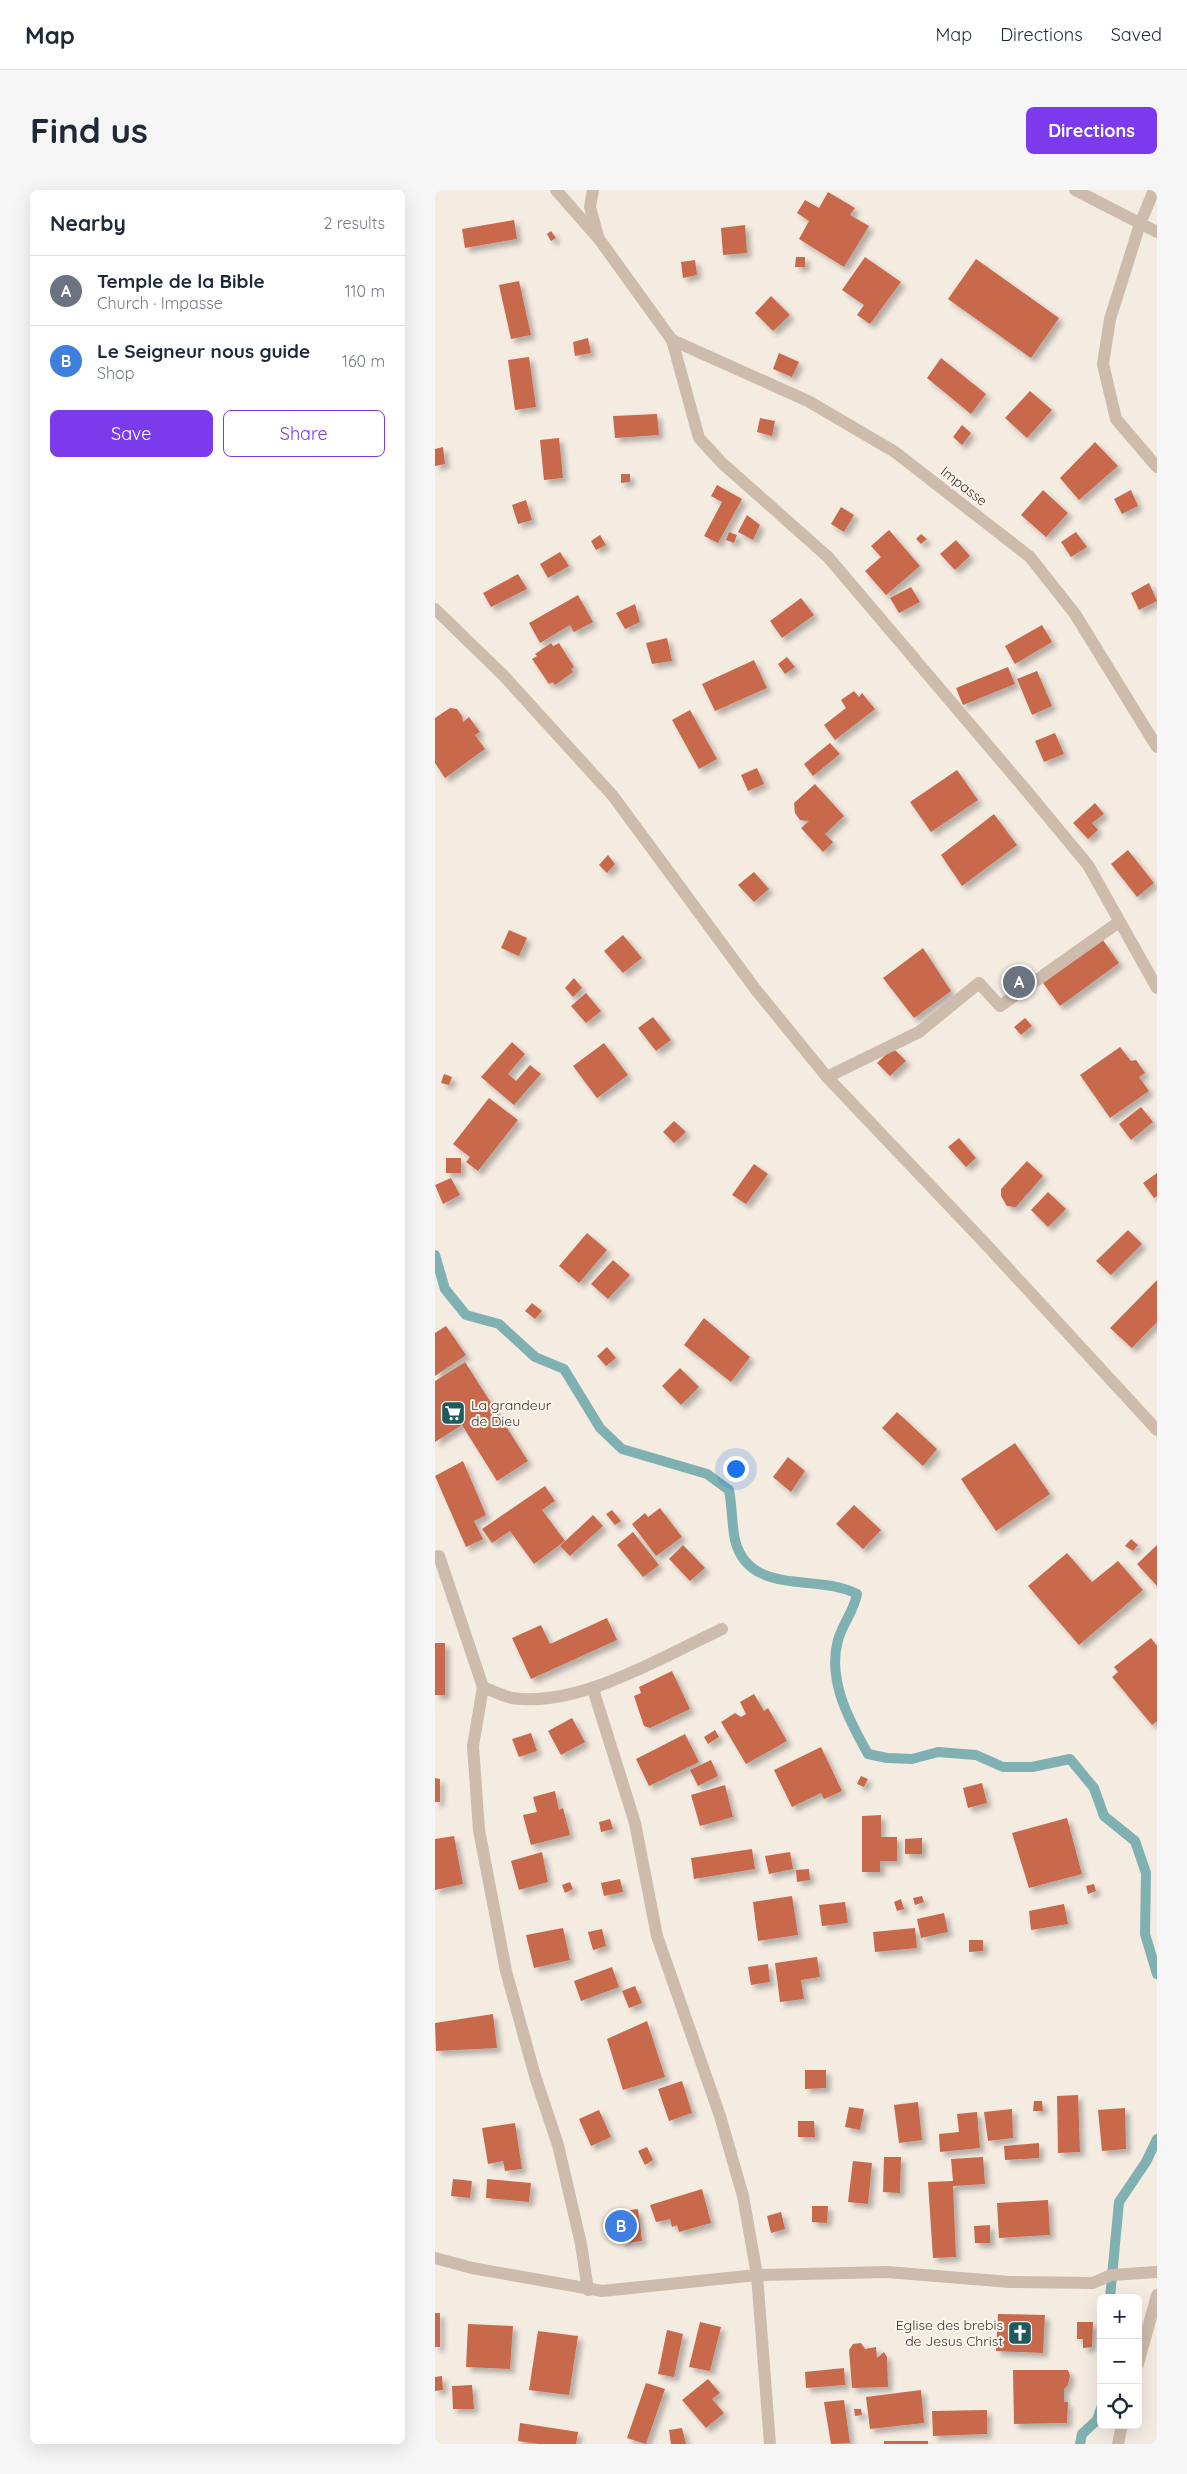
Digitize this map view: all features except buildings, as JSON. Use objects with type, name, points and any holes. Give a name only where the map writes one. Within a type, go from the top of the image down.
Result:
[{"type":"street","points":[[556,190],[599,239],[673,340],[699,438],[722,463],[828,557],[1088,865],[1157,988]]},
{"type":"street","points":[[593,190],[590,207],[599,239]]},
{"type":"street","points":[[1075,190],[1157,232]]},
{"type":"street","points":[[1154,190],[1140,224],[1110,319],[1103,364],[1116,419],[1157,467]]},
{"type":"street","name":"Impasse","points":[[673,340],[808,401],[895,452],[1030,557],[1075,614],[1157,747]]},
{"type":"street","points":[[435,609],[503,675],[613,796],[756,990],[827,1077],[981,1239],[1157,1430]]},
{"type":"street","points":[[827,1077],[919,1032],[979,983],[1000,1006],[1119,922]]},
{"type":"street","points":[[436,1553],[483,1687],[473,1746],[479,1830],[506,1971],[535,2076],[558,2144],[581,2244],[588,2290]]},
{"type":"street","points":[[483,1687],[511,1698],[534,1699],[593,1689],[722,1629]]},
{"type":"street","points":[[593,1689],[635,1823],[657,1936],[720,2116],[743,2196],[757,2275],[770,2444]]},
{"type":"street","points":[[435,2258],[472,2268],[601,2291],[757,2275],[887,2272],[1010,2282],[1093,2283],[1111,2276],[1157,2272]]},
{"type":"street","points":[[1142,2349],[1157,2295]]},
{"type":"street","points":[[1118,2444],[1121,2429]]},
{"type":"waterway","points":[[435,1255],[445,1289],[466,1315],[499,1324],[535,1357],[564,1369],[600,1428],[622,1449],[707,1474],[729,1490],[735,1540],[743,1558],[754,1570],[769,1577],[841,1588],[857,1594],[838,1640],[835,1670],[847,1714],[868,1754],[887,1758],[912,1759],[938,1752],[976,1755],[1003,1767],[1032,1767],[1070,1759],[1094,1788],[1104,1816],[1135,1841],[1146,1873],[1145,1934],[1157,1974]]},
{"type":"waterway","points":[[1110,2294],[1119,2202],[1146,2162],[1157,2139]]},
{"type":"waterway","points":[[1080,2444],[1082,2434],[1097,2420]]},
{"type":"place","name":"Temple de la Bible","points":[[1019,982]]},
{"type":"place","name":"La grandeur de Dieu","points":[[453,1413]]},
{"type":"place","name":"Le Seigneur nous guide","points":[[621,2226]]},
{"type":"place","name":"Eglise des brebis de Jesus Christ","points":[[1020,2333]]}]
